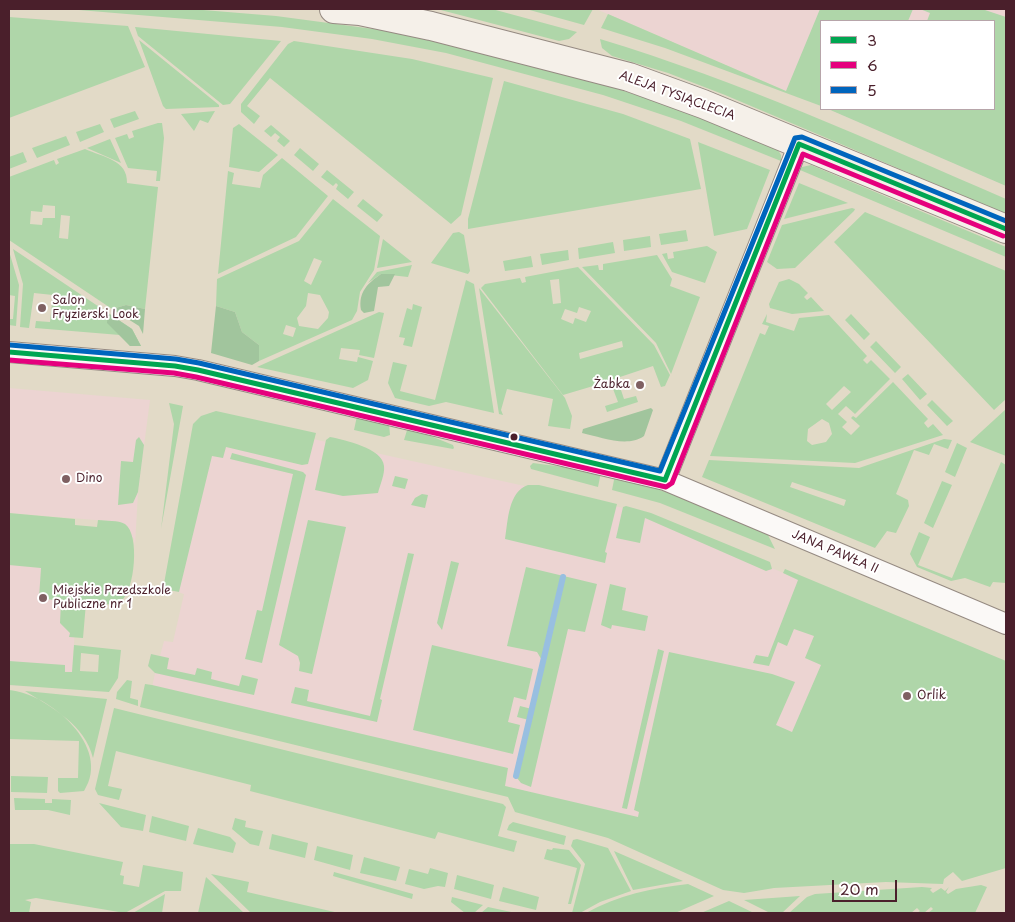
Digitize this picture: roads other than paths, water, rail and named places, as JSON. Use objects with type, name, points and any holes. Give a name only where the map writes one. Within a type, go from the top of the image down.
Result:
[{"type":"street","name":"ALEJA TYSIĄCLECIA","points":[[334,9],[360,11],[431,26],[580,63],[629,78],[703,104],[1006,229]]},
{"type":"street","points":[[665,480],[799,144]]},
{"type":"street","name":"JANA PAWŁA II","points":[[9,352],[190,369],[665,480],[1006,624]]},
{"type":"waterway","points":[[516,776],[563,577]]},
{"type":"place","name":"Salon Fryzierski Look","points":[[42,308]]},
{"type":"place","name":"Żabka","points":[[640,385]]},
{"type":"place","name":"Dino","points":[[66,479]]},
{"type":"place","name":"Miejskie Przedszkole Publiczne nr 1","points":[[43,598]]},
{"type":"place","name":"Orlik","points":[[907,696]]}]
